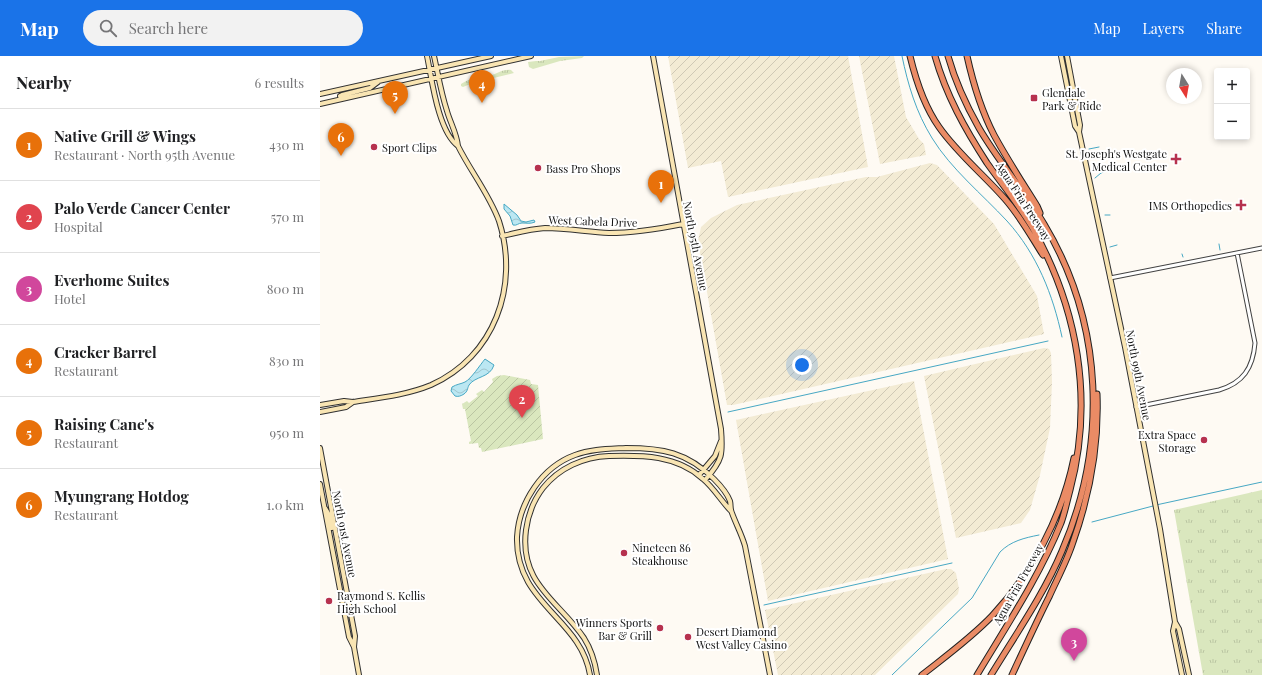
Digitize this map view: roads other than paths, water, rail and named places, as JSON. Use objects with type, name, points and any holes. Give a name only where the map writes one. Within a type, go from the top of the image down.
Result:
[{"type":"highway","points":[[910,56],[915,77],[922,96],[938,126],[948,139],[1006,200],[1026,228],[1054,273]]},
{"type":"highway","name":"Agua Fria Freeway","points":[[935,56],[946,89],[964,127],[1031,226],[1043,247],[1066,307],[1074,335],[1081,381],[1079,447],[1074,476],[1062,520],[1038,573],[978,675]]},
{"type":"highway","name":"Agua Fria Freeway","points":[[948,56],[965,102],[980,129],[1044,223],[1068,272],[1078,299],[1086,330],[1092,376],[1094,412],[1093,437],[1086,479],[1075,519],[1055,568],[991,675]]},
{"type":"highway","points":[[967,56],[978,96],[990,127],[1007,159],[1037,206],[1044,223]]},
{"type":"highway","points":[[1012,675],[1063,568],[1084,510],[1092,474],[1097,436],[1097,393],[1092,376]]},
{"type":"highway","points":[[922,675],[988,621],[1008,598],[1041,548],[1056,517],[1069,480],[1074,458],[1079,447]]},
{"type":"street","points":[[320,405],[344,401],[353,402],[410,392],[432,385],[458,369],[476,352],[486,339],[495,323],[503,296],[506,263],[499,222],[492,204],[458,146],[452,141],[443,122],[431,79],[427,56]]},
{"type":"street","points":[[434,56],[446,110],[458,140],[458,146]]},
{"type":"street","points":[[320,94],[491,56]]},
{"type":"street","points":[[320,104],[531,56]]},
{"type":"street","name":"North 95th Avenue","points":[[653,56],[717,404],[723,447],[719,462],[705,480]]},
{"type":"street","name":"North 99th Avenue","points":[[1061,56],[1075,126],[1079,132]]},
{"type":"street","name":"North 99th Avenue","points":[[1067,56],[1080,125],[1079,132],[1157,513],[1175,622],[1173,631],[1182,675]]},
{"type":"street","points":[[341,99],[340,96],[342,95],[370,88],[380,81]]},
{"type":"street","name":"West Cabela Drive","points":[[502,236],[544,228],[628,233],[683,224]]},
{"type":"street","points":[[1110,278],[1262,248]]},
{"type":"street","points":[[1136,407],[1219,390],[1235,383],[1246,373],[1254,354],[1255,343],[1237,253]]},
{"type":"street","points":[[320,412],[346,407],[353,402]]},
{"type":"street","name":"North 95th Avenue","points":[[699,475],[715,456],[721,439]]},
{"type":"street","name":"North 91st Avenue","points":[[320,448],[355,636],[354,647],[359,675]]},
{"type":"street","points":[[590,675],[582,652],[565,627],[532,590],[522,570],[517,536],[521,516],[528,498],[539,481],[553,468],[568,458],[588,451],[609,448],[660,450],[680,456],[704,470],[726,494],[730,500],[731,511],[745,546],[770,675]]},
{"type":"street","points":[[597,675],[593,656],[587,644],[571,622],[540,587],[532,572],[527,555],[525,538],[528,519],[532,506],[544,487],[554,476],[571,465],[584,460],[604,456],[659,457],[678,463],[699,475],[731,511]]},
{"type":"street","name":"North 91st Avenue","points":[[320,484],[322,509],[349,637],[354,647]]},
{"type":"street","points":[[322,509],[329,515],[337,542]]},
{"type":"street","points":[[342,600],[348,599]]},
{"type":"street","points":[[565,627],[571,622]]},
{"type":"street","name":"North 99th Avenue","points":[[1175,622],[1180,629],[1189,675]]},
{"type":"water","points":[[504,204],[517,215],[521,221],[526,222],[534,220],[535,222],[513,225],[510,216],[504,209]]},
{"type":"water","points":[[485,359],[494,365],[492,369],[486,375],[472,382],[464,394],[455,396],[451,391],[452,387],[463,383],[473,375]]},
{"type":"waterway","points":[[902,56],[913,98],[926,128],[948,160],[1007,221],[1027,247],[1049,291],[1062,337]]},
{"type":"waterway","points":[[1089,149],[1099,147]]},
{"type":"waterway","points":[[1095,178],[1104,172]]},
{"type":"waterway","points":[[1105,215],[1110,215]]},
{"type":"waterway","points":[[1219,244],[1220,250]]},
{"type":"waterway","points":[[1110,247],[1117,245]]},
{"type":"waterway","points":[[728,412],[1048,341]]},
{"type":"waterway","points":[[1156,505],[1262,482]]},
{"type":"waterway","points":[[1092,522],[1153,506]]},
{"type":"waterway","points":[[892,675],[972,598],[1000,552],[1004,548],[1023,539],[1039,535]]},
{"type":"waterway","points":[[764,605],[952,563]]},
{"type":"place","name":"Glendale Park & Ride","points":[[1034,98]]},
{"type":"place","name":"Cracker Barrel","points":[[482,103]]},
{"type":"place","name":"Raising Cane's","points":[[395,114]]},
{"type":"place","name":"Sport Clips","points":[[374,147]]},
{"type":"place","name":"Myungrang Hotdog","points":[[341,156]]},
{"type":"place","name":"St. Joseph's Westgate Medical Center","points":[[1176,159]]},
{"type":"place","name":"Bass Pro Shops","points":[[538,168]]},
{"type":"place","name":"Native Grill & Wings","points":[[661,203]]},
{"type":"place","name":"IMS Orthopedics","points":[[1241,205]]},
{"type":"place","name":"Palo Verde Cancer Center","points":[[522,418]]},
{"type":"place","name":"Extra Space Storage","points":[[1204,440]]},
{"type":"place","name":"Nineteen 86 Steakhouse","points":[[624,553]]},
{"type":"place","name":"Raymond S. Kellis High School","points":[[329,601]]},
{"type":"place","name":"Winners Sports Bar & Grill","points":[[660,628]]},
{"type":"place","name":"Desert Diamond West Valley Casino","points":[[688,637]]},
{"type":"place","name":"Everhome Suites","points":[[1074,661]]}]
